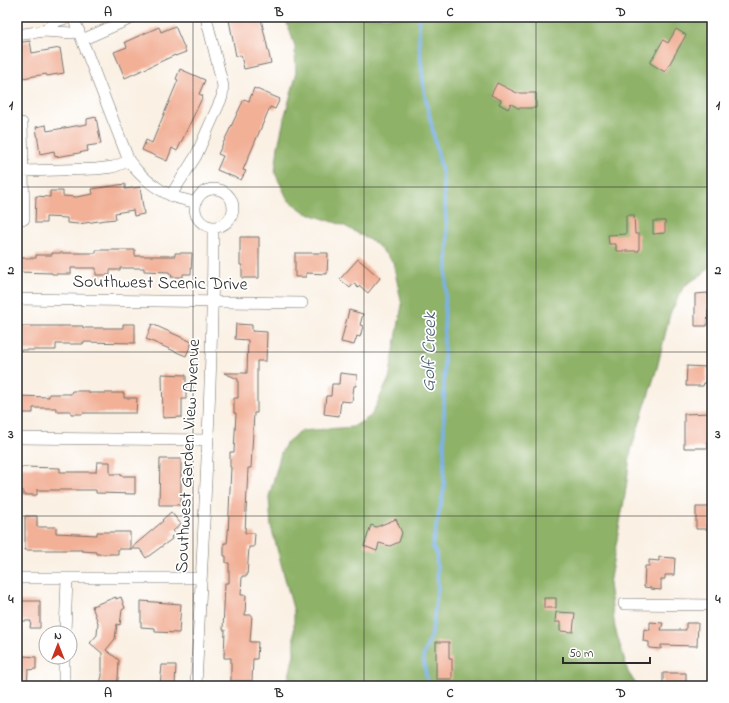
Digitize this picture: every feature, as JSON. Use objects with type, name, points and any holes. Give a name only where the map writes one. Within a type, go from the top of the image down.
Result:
[{"type":"street","points":[[44,31],[57,21],[68,17]]},
{"type":"street","points":[[73,17],[128,161],[140,175],[171,195],[196,203]]},
{"type":"street","points":[[17,35],[44,31],[80,35],[134,17]]},
{"type":"street","points":[[171,195],[196,156],[222,97],[223,86],[206,17]]},
{"type":"street","points":[[22,123],[24,219]]},
{"type":"street","points":[[23,171],[106,168],[128,161]]},
{"type":"street","points":[[208,190],[221,191],[226,194],[232,204],[231,217],[227,222],[213,227],[204,225],[199,221],[196,215],[196,203],[203,193],[208,190]]},
{"type":"street","name":"Southwest Garden View Avenue","points":[[196,686],[208,440],[213,302],[213,227]]},
{"type":"street","name":"Southwest Scenic Drive","points":[[17,299],[302,303]]},
{"type":"street","points":[[17,438],[208,440]]},
{"type":"street","points":[[17,578],[201,578]]},
{"type":"street","points":[[65,625],[67,578]]},
{"type":"street","points":[[624,604],[712,605]]},
{"type":"street","points":[[64,665],[64,686]]},
{"type":"green space","points":[[285,17],[712,17],[712,265],[704,273],[684,286],[670,314],[657,368],[631,450],[625,495],[609,584],[615,628],[628,672],[637,686],[287,686],[294,654],[294,612],[271,526],[269,497],[281,453],[287,442],[301,431],[353,427],[371,416],[389,379],[402,305],[393,262],[375,243],[343,225],[306,213],[288,200],[275,173],[278,147],[296,76],[295,46]]},
{"type":"building","points":[[242,17],[256,17],[257,20],[261,19],[271,63],[244,69],[241,55],[236,56],[229,20]]},
{"type":"building","points":[[175,26],[186,52],[175,55],[125,78],[114,52],[127,47],[125,42],[159,27],[161,32]]},
{"type":"building","points":[[676,29],[686,35],[665,72],[650,63],[663,40],[668,43]]},
{"type":"building","points":[[30,41],[32,53],[60,48],[64,73],[47,76],[46,74],[17,79],[17,43]]},
{"type":"building","points":[[180,69],[205,80],[199,94],[203,96],[177,151],[172,148],[167,161],[142,150],[146,140],[152,143],[178,80],[176,79]]},
{"type":"building","points":[[497,83],[517,93],[536,93],[536,108],[518,108],[511,104],[508,109],[499,104],[501,100],[491,95]]},
{"type":"building","points":[[254,88],[280,99],[275,109],[270,107],[243,170],[246,171],[241,180],[217,170],[223,156],[218,154],[244,99],[249,101]]},
{"type":"building","points":[[96,117],[101,144],[87,146],[88,151],[74,154],[55,157],[54,151],[40,154],[36,127],[46,125],[47,131],[87,124],[87,119]]},
{"type":"building","points":[[125,184],[125,189],[140,187],[144,214],[134,216],[133,210],[115,213],[116,219],[78,224],[67,223],[67,218],[46,217],[46,223],[35,223],[36,196],[50,197],[50,191],[63,191],[63,196],[76,197],[93,194],[92,189]]},
{"type":"building","points":[[626,215],[634,215],[635,234],[639,234],[639,251],[616,251],[616,244],[609,244],[608,235],[626,234]]},
{"type":"building","points":[[653,221],[665,221],[665,233],[653,234]]},
{"type":"building","points":[[240,237],[259,237],[259,278],[242,278],[242,265],[240,265]]},
{"type":"building","points":[[96,250],[135,250],[135,256],[175,256],[175,253],[192,253],[191,274],[183,274],[183,277],[171,277],[172,274],[169,272],[144,271],[144,268],[120,268],[120,270],[110,270],[110,275],[96,275],[96,268],[71,268],[71,274],[17,272],[17,258],[36,258],[36,255],[52,255],[52,253],[96,253]]},
{"type":"building","points":[[295,253],[328,253],[327,274],[306,273],[306,277],[295,277]]},
{"type":"building","points":[[358,259],[380,278],[368,293],[360,286],[358,288],[354,283],[350,288],[340,279]]},
{"type":"building","points":[[708,293],[710,310],[708,310],[707,326],[695,326],[695,294]]},
{"type":"building","points":[[349,310],[363,314],[360,325],[363,326],[360,337],[357,336],[354,345],[341,342]]},
{"type":"building","points":[[123,324],[135,324],[135,343],[83,342],[83,344],[56,344],[56,350],[17,350],[17,329],[21,329],[21,326],[83,326],[83,328],[123,328]]},
{"type":"building","points":[[152,324],[192,342],[186,356],[146,339]]},
{"type":"building","points":[[236,324],[252,325],[252,331],[267,332],[266,361],[257,361],[257,413],[254,413],[251,468],[248,468],[245,533],[255,533],[254,547],[249,547],[247,576],[242,576],[241,595],[246,595],[245,615],[252,615],[250,642],[258,642],[257,659],[253,659],[252,681],[231,681],[231,658],[224,658],[225,630],[223,630],[225,583],[229,583],[229,563],[226,563],[226,556],[224,556],[224,543],[227,543],[228,534],[231,467],[230,452],[234,452],[236,413],[234,413],[234,398],[238,398],[238,379],[224,373],[247,373],[248,340],[235,339]]},
{"type":"building","points":[[687,366],[707,367],[706,383],[704,383],[703,386],[686,386]]},
{"type":"building","points":[[340,373],[357,375],[352,402],[341,401],[339,416],[324,414],[326,396],[331,396],[332,384],[339,384]]},
{"type":"building","points":[[162,374],[186,375],[186,399],[182,399],[182,417],[163,418]]},
{"type":"building","points":[[72,391],[89,391],[89,393],[124,393],[124,398],[137,398],[136,413],[71,414],[71,411],[56,411],[56,408],[33,408],[33,413],[17,413],[17,396],[49,397],[49,394],[71,394]]},
{"type":"building","points":[[711,413],[711,431],[708,432],[708,448],[684,448],[684,414]]},
{"type":"building","points":[[160,459],[181,459],[181,505],[159,505]]},
{"type":"building","points":[[97,462],[110,462],[110,474],[135,476],[135,494],[96,493],[96,490],[37,490],[37,495],[23,495],[23,491],[17,491],[17,468],[60,468],[60,472],[96,472]]},
{"type":"building","points":[[696,507],[710,507],[710,529],[696,529]]},
{"type":"building","points":[[171,512],[181,524],[173,531],[175,534],[171,537],[172,539],[146,558],[140,549],[130,549],[163,521],[162,520]]},
{"type":"building","points":[[25,516],[37,516],[37,527],[56,527],[56,533],[97,535],[97,532],[130,532],[130,549],[118,549],[118,554],[96,554],[96,552],[82,550],[25,550]]},
{"type":"building","points":[[396,519],[402,533],[399,542],[390,546],[379,543],[377,551],[364,546],[371,525],[376,527]]},
{"type":"building","points":[[659,557],[675,558],[674,575],[665,575],[665,579],[661,579],[661,590],[644,587],[645,566],[649,566],[649,560],[659,561]]},
{"type":"building","points":[[116,597],[116,599],[121,597],[125,608],[122,610],[120,625],[117,624],[115,639],[106,650],[119,660],[118,679],[116,686],[99,686],[102,676],[102,653],[90,643],[97,635],[98,623],[92,606]]},
{"type":"building","points":[[544,598],[556,598],[556,608],[544,608]]},
{"type":"building","points":[[17,601],[40,601],[40,625],[38,625],[38,628],[30,628],[31,621],[17,621]]},
{"type":"building","points":[[141,601],[181,604],[179,633],[155,632],[155,628],[141,627]]},
{"type":"building","points":[[556,612],[575,613],[573,632],[560,631],[560,622],[555,622]]},
{"type":"building","points":[[650,622],[663,623],[661,630],[686,630],[686,623],[698,623],[697,646],[661,645],[661,649],[649,648],[649,642],[643,641],[644,629],[650,630]]},
{"type":"building","points":[[436,642],[449,642],[449,659],[452,659],[452,679],[436,679]]},
{"type":"building","points":[[17,657],[36,657],[36,669],[28,670],[27,686],[17,686]]},
{"type":"building","points":[[162,665],[176,665],[175,686],[160,686]]},
{"type":"building","points":[[663,673],[686,673],[686,686],[670,686],[670,684],[663,684]]},
{"type":"waterway","name":"Golf Creek","points":[[419,17],[419,41],[424,91],[442,172],[448,242],[444,329],[444,489],[432,547],[436,552],[438,586],[432,632],[423,657],[428,686]]}]
